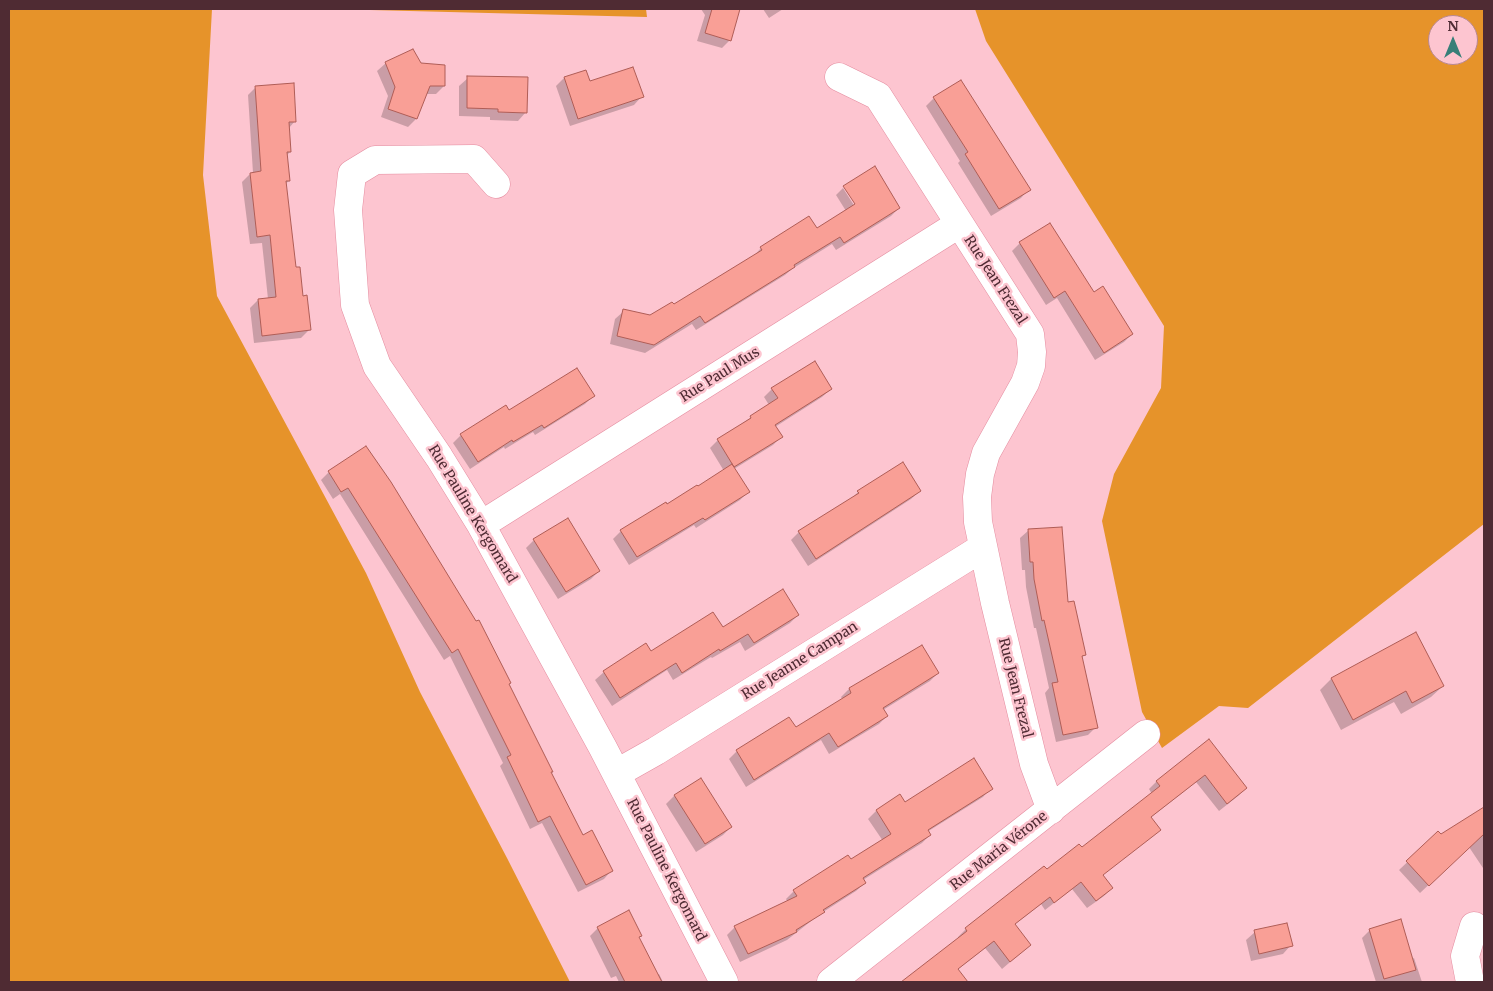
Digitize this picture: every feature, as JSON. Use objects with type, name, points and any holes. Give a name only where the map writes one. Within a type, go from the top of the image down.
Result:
[{"type":"street","name":"Rue Jean Frezal","points":[[839,77],[878,96],[1030,334],[1031,366],[1026,383],[986,453],[980,474],[977,497],[978,522],[982,548],[1034,764],[1051,810]]},
{"type":"street","name":"Rue Pauline Kergomard","points":[[496,184],[474,159],[375,160],[352,174],[348,210],[355,305],[377,366],[439,456],[481,525],[617,773],[724,982]]},
{"type":"street","name":"Rue Paul Mus","points":[[481,525],[960,224]]},
{"type":"street","name":"Rue Jeanne Campan","points":[[617,773],[665,746],[982,548]]},
{"type":"street","name":"Rue Maria Vérone","points":[[848,977],[1146,734]]},
{"type":"street","points":[[1470,982],[1465,956],[1474,926]]},
{"type":"shaded area","points":[[9,9],[212,9],[203,175],[217,296],[366,573],[420,692],[570,982],[9,982]]},
{"type":"shaded area","points":[[330,9],[646,9],[647,17]]},
{"type":"shaded area","points":[[975,9],[1484,9],[1484,524],[1248,708],[1219,706],[1162,748],[1142,712],[1102,521],[1114,474],[1161,388],[1164,326],[986,41]]},
{"type":"building","points":[[712,9],[740,9],[731,41],[705,33]]},
{"type":"building","points":[[413,49],[421,63],[445,65],[445,86],[430,86],[417,119],[388,109],[395,87],[385,62]]},
{"type":"building","points":[[633,67],[644,97],[578,119],[564,77],[586,70],[590,81]]},
{"type":"building","points":[[467,76],[528,77],[527,113],[498,112],[498,109],[467,108]]},
{"type":"building","points":[[961,80],[1031,190],[999,209],[965,154],[968,152],[933,97]]},
{"type":"building","points":[[294,83],[296,122],[289,122],[291,152],[287,152],[290,181],[286,181],[296,267],[300,267],[303,296],[307,295],[311,330],[262,336],[258,299],[276,297],[270,235],[257,237],[250,173],[261,171],[255,86]]},
{"type":"building","points":[[875,166],[900,208],[844,243],[840,237],[705,323],[700,316],[654,345],[617,336],[623,309],[650,315],[672,302],[674,304],[762,250],[760,247],[809,216],[817,228],[855,204],[843,186]]},
{"type":"building","points":[[1050,223],[1094,292],[1103,286],[1133,334],[1104,353],[1065,291],[1054,298],[1019,242]]},
{"type":"building","points":[[815,361],[832,389],[775,425],[783,437],[734,467],[717,439],[751,418],[750,416],[778,398],[771,388]]},
{"type":"building","points":[[577,368],[595,396],[544,428],[542,425],[513,442],[512,440],[478,462],[460,434],[506,405],[509,410]]},
{"type":"building","points":[[366,446],[391,482],[476,621],[479,620],[583,835],[592,830],[613,871],[586,885],[550,816],[538,822],[507,757],[511,755],[458,649],[452,653],[348,488],[341,492],[328,471]]},
{"type":"building","points":[[903,462],[921,491],[816,559],[798,531],[859,493],[857,491]]},
{"type":"building","points":[[732,464],[750,492],[705,520],[703,518],[637,557],[620,530],[666,502],[667,504],[698,486]]},
{"type":"building","points":[[568,518],[600,571],[566,592],[533,539]]},
{"type":"building","points":[[1062,527],[1068,602],[1074,601],[1086,655],[1082,656],[1098,728],[1063,735],[1052,683],[1058,682],[1044,620],[1042,621],[1034,579],[1033,562],[1030,562],[1028,529]]},
{"type":"building","points":[[783,589],[799,615],[754,643],[748,634],[720,651],[719,649],[682,673],[676,663],[620,698],[603,671],[646,643],[651,651],[713,612],[723,627]]},
{"type":"building","points":[[1416,632],[1444,686],[1412,703],[1406,691],[1353,720],[1331,678]]},
{"type":"building","points":[[922,645],[939,673],[883,708],[888,716],[838,747],[829,733],[754,780],[736,750],[789,717],[796,727],[851,693],[849,688]]},
{"type":"building","points":[[1209,739],[1247,788],[1227,804],[1205,775],[1151,817],[1161,830],[1103,875],[1113,888],[1096,901],[1081,882],[1054,903],[1050,897],[1015,924],[1031,945],[1010,962],[994,941],[958,969],[968,982],[901,982],[967,931],[965,928],[1044,866],[1047,869],[1079,844],[1082,847],[1160,786],[1156,781]]},
{"type":"building","points":[[974,758],[993,789],[928,830],[931,835],[863,878],[866,883],[823,910],[825,912],[796,930],[797,932],[748,954],[734,926],[797,896],[793,890],[848,855],[851,859],[891,834],[876,810],[900,794],[905,802]]},
{"type":"building","points":[[701,778],[732,827],[705,844],[674,795]]},
{"type":"building","points":[[1484,807],[1484,834],[1429,886],[1406,861],[1438,831],[1441,834]]},
{"type":"building","points":[[629,910],[642,936],[639,937],[662,982],[625,982],[597,927]]},
{"type":"building","points":[[1401,919],[1416,970],[1384,979],[1369,929]]},
{"type":"building","points":[[1287,923],[1293,946],[1259,954],[1254,930]]}]
